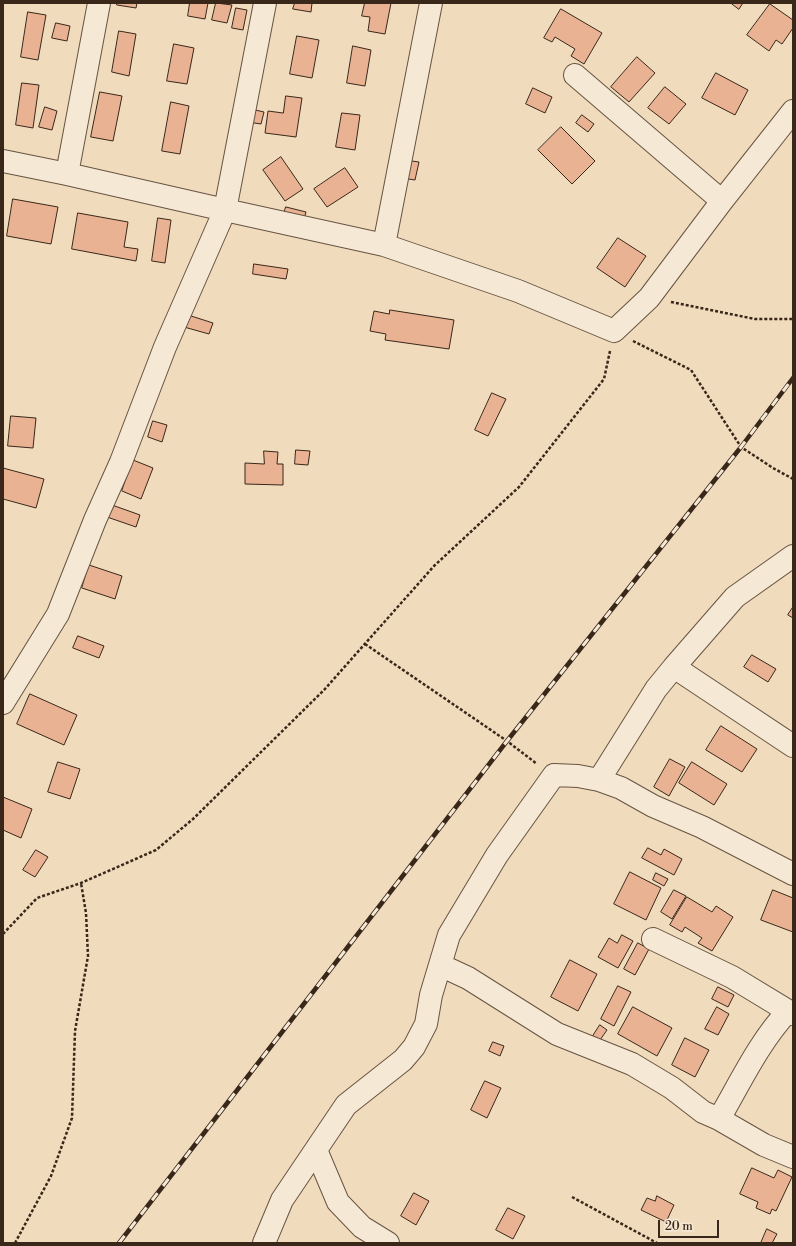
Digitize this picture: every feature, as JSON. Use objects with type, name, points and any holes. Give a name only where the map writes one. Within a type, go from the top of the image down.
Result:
[{"type":"street","points":[[67,174],[99,3]]},
{"type":"street","points":[[3,703],[58,614],[95,520],[121,462],[165,347],[225,210],[265,3]]},
{"type":"street","points":[[384,245],[431,3]]},
{"type":"street","points":[[575,75],[722,201]]},
{"type":"street","points":[[3,161],[384,245],[518,291],[614,331],[649,298],[722,201],[793,111]]},
{"type":"street","points":[[600,780],[656,689],[674,667],[735,598],[793,556]]},
{"type":"street","points":[[674,667],[793,746]]},
{"type":"street","points":[[264,1243],[282,1200],[346,1105],[403,1060],[414,1047],[426,1024],[431,995],[449,935],[468,901],[497,855],[554,775],[578,776],[600,780],[621,788],[653,806],[702,827],[793,874]]},
{"type":"street","points":[[653,940],[732,977],[791,1012],[780,1020],[754,1057],[719,1119]]},
{"type":"street","points":[[440,965],[468,978],[557,1034],[632,1064],[672,1088],[703,1112],[719,1119],[764,1145],[793,1157]]},
{"type":"street","points":[[316,1150],[338,1202],[362,1227],[388,1243]]},
{"type":"path","points":[[649,298],[755,319],[793,319]]},
{"type":"path","points":[[3,934],[37,898],[82,883],[156,850],[193,819],[308,706],[434,566],[519,487],[604,379],[614,331],[691,370],[741,447],[793,479]]},
{"type":"path","points":[[365,644],[507,741],[549,773],[554,775]]},
{"type":"path","points":[[15,1243],[51,1176],[72,1118],[74,1031],[88,956],[86,913],[82,883]]},
{"type":"path","points":[[572,1197],[656,1243]]},
{"type":"building","points":[[117,3],[137,3],[136,8],[117,5]]},
{"type":"building","points":[[190,3],[208,3],[205,19],[188,16]]},
{"type":"building","points":[[216,3],[232,5],[227,23],[212,20]]},
{"type":"building","points":[[295,3],[312,3],[311,12],[293,9]]},
{"type":"building","points":[[365,3],[391,3],[385,34],[368,31],[370,17],[362,16]]},
{"type":"building","points":[[731,3],[743,3],[739,9]]},
{"type":"building","points":[[770,4],[793,20],[793,28],[782,44],[776,40],[769,51],[747,35]]},
{"type":"building","points":[[236,8],[247,10],[243,30],[232,28]]},
{"type":"building","points":[[561,9],[602,33],[584,64],[571,56],[575,49],[555,37],[552,42],[544,38]]},
{"type":"building","points":[[28,12],[46,15],[38,60],[21,57]]},
{"type":"building","points":[[56,23],[70,26],[67,41],[52,38]]},
{"type":"building","points":[[119,31],[136,34],[129,76],[112,72]]},
{"type":"building","points":[[297,36],[319,40],[312,78],[290,74]]},
{"type":"building","points":[[174,44],[194,48],[187,84],[167,81]]},
{"type":"building","points":[[353,46],[371,50],[365,86],[347,83]]},
{"type":"building","points":[[637,57],[655,73],[629,102],[611,87]]},
{"type":"building","points":[[716,73],[748,90],[735,115],[702,98]]},
{"type":"building","points":[[22,83],[39,85],[33,128],[16,125]]},
{"type":"building","points":[[665,87],[686,104],[669,124],[648,108]]},
{"type":"building","points":[[533,88],[552,97],[545,113],[526,104]]},
{"type":"building","points":[[100,92],[122,96],[113,141],[91,137]]},
{"type":"building","points":[[286,96],[302,98],[296,137],[265,133],[268,111],[283,113]]},
{"type":"building","points":[[171,102],[189,106],[180,154],[162,151]]},
{"type":"building","points":[[45,107],[57,111],[52,130],[39,127]]},
{"type":"building","points":[[251,109],[264,112],[261,124],[248,122]]},
{"type":"building","points":[[342,113],[360,115],[355,150],[336,147]]},
{"type":"building","points":[[582,115],[594,124],[588,132],[576,123]]},
{"type":"building","points":[[561,127],[595,161],[572,184],[538,150]]},
{"type":"building","points":[[281,157],[303,189],[285,201],[263,170]]},
{"type":"building","points":[[405,160],[419,162],[415,180],[402,178]]},
{"type":"building","points":[[345,168],[358,187],[327,207],[314,189]]},
{"type":"building","points":[[13,199],[58,207],[51,244],[7,236]]},
{"type":"building","points":[[286,207],[306,212],[303,222],[283,217]]},
{"type":"building","points":[[78,213],[128,222],[124,247],[138,249],[136,261],[72,249]]},
{"type":"building","points":[[158,218],[171,220],[165,263],[152,261]]},
{"type":"building","points":[[618,238],[646,256],[625,287],[597,268]]},
{"type":"building","points":[[254,264],[288,269],[286,279],[253,274]]},
{"type":"building","points":[[390,310],[454,320],[449,349],[385,340],[386,334],[370,331],[374,311],[389,314]]},
{"type":"building","points":[[188,315],[213,323],[209,334],[184,327]]},
{"type":"building","points":[[492,393],[506,399],[488,436],[475,430]]},
{"type":"building","points":[[11,416],[36,418],[33,448],[8,446]]},
{"type":"building","points":[[153,421],[167,425],[162,442],[148,437]]},
{"type":"building","points":[[296,450],[310,451],[308,465],[295,464]]},
{"type":"building","points":[[264,451],[278,452],[277,464],[283,464],[283,485],[245,484],[245,463],[264,464]]},
{"type":"building","points":[[133,460],[153,468],[141,499],[122,491]]},
{"type":"building","points":[[3,468],[44,479],[36,508],[3,499]]},
{"type":"building","points":[[112,505],[140,515],[136,527],[107,517]]},
{"type":"building","points":[[89,565],[122,576],[115,599],[82,588]]},
{"type":"building","points":[[793,607],[793,618],[788,615]]},
{"type":"building","points":[[78,636],[104,646],[99,658],[73,648]]},
{"type":"building","points":[[752,655],[776,669],[768,682],[744,667]]},
{"type":"building","points":[[30,694],[77,715],[64,745],[17,724]]},
{"type":"building","points":[[721,726],[757,749],[742,772],[706,750]]},
{"type":"building","points":[[670,759],[685,767],[669,796],[654,787]]},
{"type":"building","points":[[58,762],[80,769],[70,799],[48,792]]},
{"type":"building","points":[[692,762],[727,784],[714,805],[679,783]]},
{"type":"building","points":[[3,797],[32,809],[21,838],[3,830]]},
{"type":"building","points":[[648,848],[661,855],[664,849],[682,859],[674,875],[642,858]]},
{"type":"building","points":[[36,850],[48,857],[35,877],[23,870]]},
{"type":"building","points":[[630,872],[661,888],[646,920],[614,904]]},
{"type":"building","points":[[656,873],[668,879],[664,886],[653,880]]},
{"type":"building","points":[[674,890],[686,896],[672,919],[661,912]]},
{"type":"building","points":[[773,890],[793,898],[793,932],[761,920]]},
{"type":"building","points":[[687,897],[712,912],[716,906],[733,917],[712,951],[698,943],[702,938],[685,927],[682,932],[670,925]]},
{"type":"building","points":[[622,935],[633,941],[618,968],[598,957],[609,938],[617,943]]},
{"type":"building","points":[[638,943],[649,949],[635,975],[624,969]]},
{"type":"building","points":[[570,960],[597,974],[578,1011],[551,997]]},
{"type":"building","points":[[618,986],[631,992],[614,1026],[601,1019]]},
{"type":"building","points":[[718,987],[734,995],[728,1007],[712,999]]},
{"type":"building","points":[[633,1007],[672,1028],[657,1056],[618,1034]]},
{"type":"building","points":[[717,1007],[729,1014],[718,1035],[705,1029]]},
{"type":"building","points":[[600,1025],[607,1030],[600,1040],[593,1036]]},
{"type":"building","points":[[685,1038],[709,1050],[695,1077],[672,1065]]},
{"type":"building","points":[[493,1042],[504,1046],[500,1056],[489,1051]]},
{"type":"building","points":[[485,1081],[501,1088],[487,1118],[471,1110]]},
{"type":"building","points":[[752,1168],[774,1178],[778,1170],[792,1177],[776,1211],[772,1209],[770,1214],[756,1208],[758,1202],[740,1194]]},
{"type":"building","points":[[414,1193],[429,1201],[416,1225],[401,1216]]},
{"type":"building","points":[[657,1196],[674,1205],[666,1222],[641,1210],[647,1198],[655,1201]]},
{"type":"building","points":[[508,1208],[525,1216],[513,1239],[496,1230]]},
{"type":"building","points":[[767,1229],[777,1234],[772,1243],[761,1243]]},
{"type":"railway","points":[[119,1243],[507,741],[741,447],[793,378]]}]
